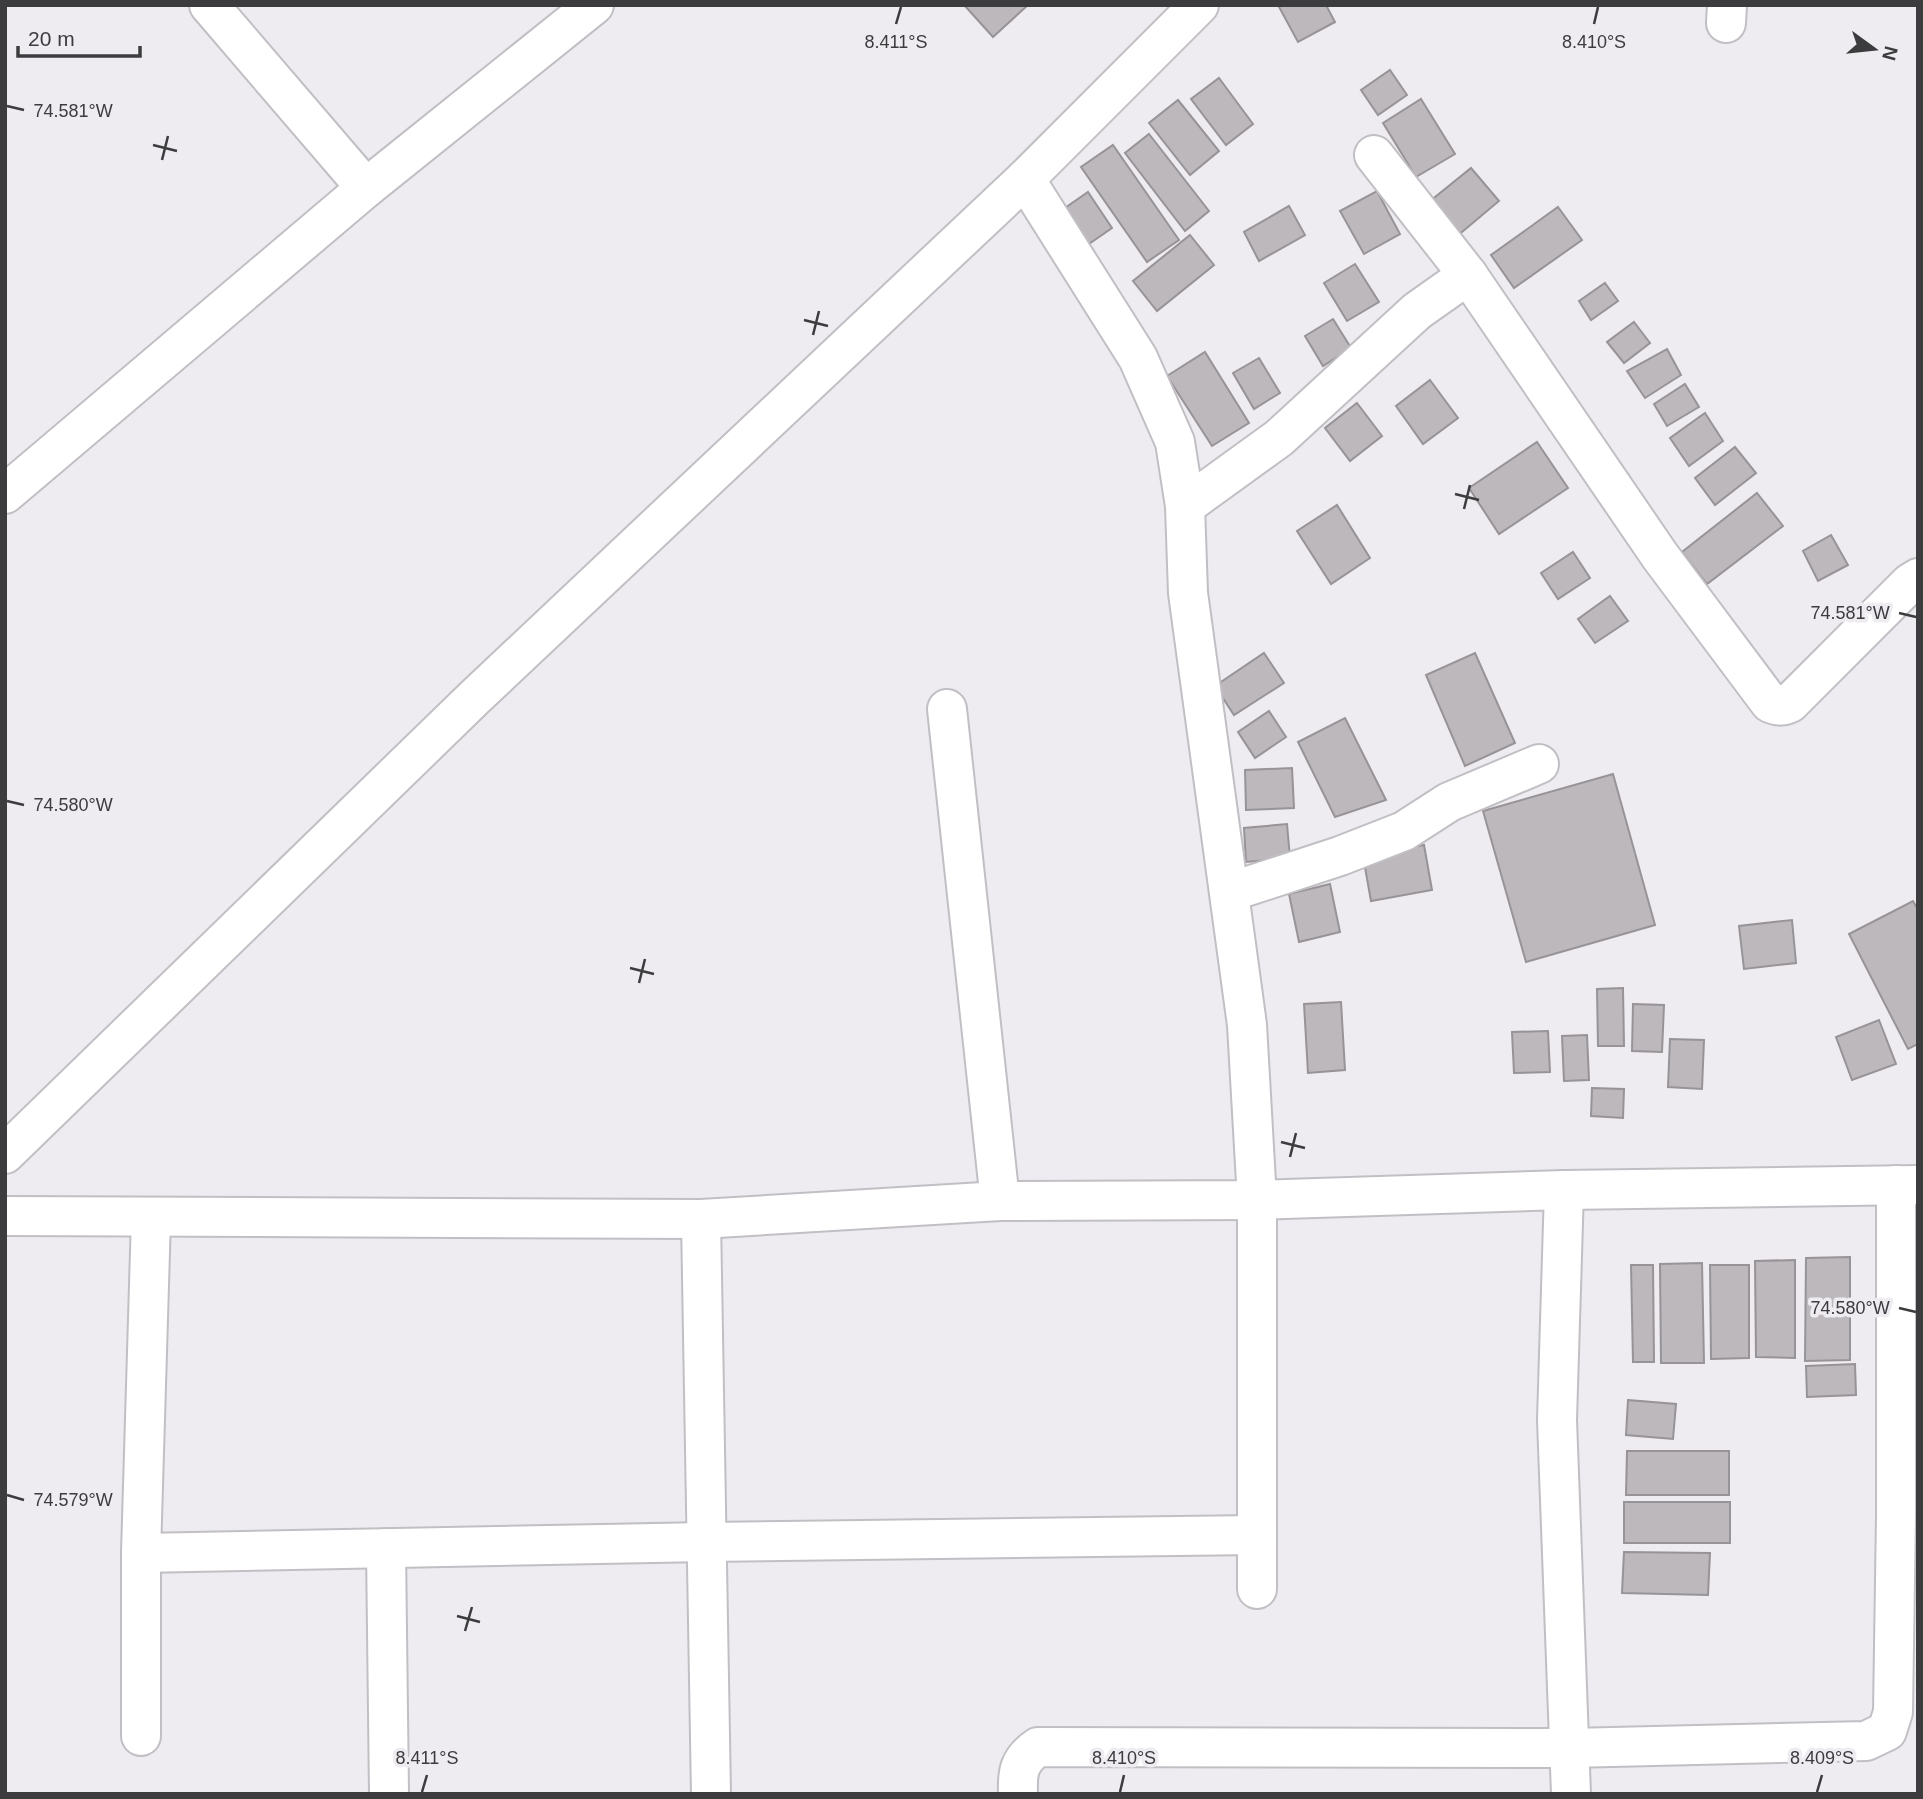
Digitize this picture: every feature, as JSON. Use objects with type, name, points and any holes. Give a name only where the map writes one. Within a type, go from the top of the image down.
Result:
[{"type":"street","points":[[209,5],[366,188]]},
{"type":"street","points":[[5,494],[366,188],[594,5]]},
{"type":"street","points":[[5,1154],[474,698],[1025,179],[1199,5]]},
{"type":"street","points":[[1374,155],[1468,275],[1660,556],[1770,703],[1777,706],[1790,703],[1918,578]]},
{"type":"street","points":[[1025,179],[1138,358],[1174,442],[1185,506],[1188,593],[1247,1025],[1257,1200],[1257,1589]]},
{"type":"street","points":[[1185,506],[1279,438],[1417,312],[1468,275]]},
{"type":"street","points":[[947,709],[1000,1201]]},
{"type":"street","points":[[1230,892],[1340,856],[1404,831],[1449,802],[1539,764]]},
{"type":"street","points":[[5,1216],[701,1219],[1000,1201],[1257,1200],[1564,1190],[1907,1185],[1907,1515],[1893,1712],[1888,1731],[1866,1741],[1570,1748],[1038,1747],[1026,1755],[1020,1767],[1018,1794]]},
{"type":"street","points":[[1564,1190],[1557,1420],[1571,1794]]},
{"type":"street","points":[[141,1736],[141,1553],[151,1218]]},
{"type":"street","points":[[701,1219],[711,1794]]},
{"type":"street","points":[[141,1553],[1257,1535]]},
{"type":"street","points":[[386,1548],[388,1794]]},
{"type":"building","points":[[966,5],[1028,5],[993,37]]},
{"type":"building","points":[[1278,5],[1326,5],[1335,22],[1298,42]]},
{"type":"building","points":[[1390,70],[1407,95],[1378,115],[1361,90]]},
{"type":"building","points":[[1219,78],[1253,124],[1226,145],[1191,99]]},
{"type":"building","points":[[1421,99],[1455,154],[1416,177],[1383,123]]},
{"type":"building","points":[[1178,100],[1219,151],[1190,175],[1149,123]]},
{"type":"building","points":[[1149,134],[1209,211],[1185,231],[1125,153]]},
{"type":"building","points":[[1113,145],[1179,240],[1147,262],[1081,167]]},
{"type":"building","points":[[1471,168],[1499,201],[1456,237],[1429,202]]},
{"type":"building","points":[[1377,191],[1400,234],[1364,254],[1340,211]]},
{"type":"building","points":[[1088,192],[1112,228],[1080,250],[1055,215]]},
{"type":"building","points":[[1289,206],[1305,235],[1259,261],[1244,232]]},
{"type":"building","points":[[1558,207],[1582,240],[1514,288],[1491,255]]},
{"type":"building","points":[[1190,235],[1214,265],[1157,311],[1133,281]]},
{"type":"building","points":[[1355,264],[1379,302],[1347,321],[1324,283]]},
{"type":"building","points":[[1605,283],[1618,301],[1591,320],[1579,301]]},
{"type":"building","points":[[1333,319],[1351,348],[1323,366],[1305,336]]},
{"type":"building","points":[[1634,322],[1650,343],[1624,363],[1607,342]]},
{"type":"building","points":[[1667,349],[1681,375],[1645,398],[1627,371]]},
{"type":"building","points":[[1205,352],[1249,423],[1212,446],[1167,376]]},
{"type":"building","points":[[1259,358],[1280,393],[1254,409],[1233,373]]},
{"type":"building","points":[[1430,380],[1458,418],[1423,444],[1396,406]]},
{"type":"building","points":[[1685,384],[1699,407],[1667,426],[1654,404]]},
{"type":"building","points":[[1357,403],[1382,436],[1350,461],[1325,428]]},
{"type":"building","points":[[1705,413],[1723,441],[1689,466],[1670,438]]},
{"type":"building","points":[[1537,442],[1568,488],[1499,534],[1469,488]]},
{"type":"building","points":[[1735,447],[1756,473],[1715,505],[1695,478]]},
{"type":"building","points":[[1757,493],[1783,526],[1707,584],[1682,552]]},
{"type":"building","points":[[1337,505],[1370,558],[1331,584],[1297,531]]},
{"type":"building","points":[[1831,535],[1848,565],[1818,581],[1803,551]]},
{"type":"building","points":[[1573,552],[1590,578],[1558,599],[1541,573]]},
{"type":"building","points":[[1610,596],[1628,621],[1595,643],[1578,619]]},
{"type":"building","points":[[1264,653],[1284,683],[1234,715],[1215,686]]},
{"type":"building","points":[[1475,653],[1515,743],[1465,766],[1426,675]]},
{"type":"building","points":[[1269,711],[1286,737],[1255,758],[1238,732]]},
{"type":"building","points":[[1345,718],[1386,800],[1335,817],[1298,742]]},
{"type":"building","points":[[1292,768],[1294,808],[1246,810],[1245,770]]},
{"type":"building","points":[[1613,774],[1655,925],[1526,962],[1483,811]]},
{"type":"building","points":[[1287,824],[1290,858],[1246,862],[1244,828]]},
{"type":"building","points":[[1424,845],[1432,890],[1371,901],[1363,856]]},
{"type":"building","points":[[1330,884],[1340,932],[1299,942],[1289,894]]},
{"type":"building","points":[[1913,901],[1918,910],[1918,1044],[1908,1049],[1849,934]]},
{"type":"building","points":[[1792,920],[1796,963],[1744,969],[1739,926]]},
{"type":"building","points":[[1623,988],[1624,1046],[1598,1046],[1597,989]]},
{"type":"building","points":[[1341,1002],[1345,1070],[1308,1073],[1304,1004]]},
{"type":"building","points":[[1633,1004],[1664,1005],[1662,1052],[1632,1051]]},
{"type":"building","points":[[1879,1020],[1896,1064],[1852,1080],[1836,1037]]},
{"type":"building","points":[[1548,1031],[1550,1072],[1514,1073],[1512,1032]]},
{"type":"building","points":[[1587,1035],[1589,1080],[1564,1081],[1562,1036]]},
{"type":"building","points":[[1670,1039],[1704,1040],[1702,1089],[1668,1087]]},
{"type":"building","points":[[1592,1088],[1624,1089],[1623,1118],[1591,1116]]},
{"type":"building","points":[[1850,1257],[1850,1360],[1805,1361],[1806,1258]]},
{"type":"building","points":[[1795,1260],[1795,1358],[1756,1357],[1755,1261]]},
{"type":"building","points":[[1702,1263],[1704,1363],[1661,1363],[1660,1264]]},
{"type":"building","points":[[1631,1265],[1653,1265],[1654,1362],[1633,1362]]},
{"type":"building","points":[[1710,1265],[1749,1265],[1749,1358],[1711,1359]]},
{"type":"building","points":[[1855,1364],[1856,1395],[1807,1397],[1806,1366]]},
{"type":"building","points":[[1628,1400],[1676,1404],[1673,1439],[1626,1435]]},
{"type":"building","points":[[1627,1451],[1729,1451],[1729,1495],[1626,1495]]},
{"type":"building","points":[[1624,1502],[1730,1502],[1730,1543],[1624,1543]]},
{"type":"building","points":[[1624,1552],[1710,1553],[1708,1595],[1622,1593]]}]
